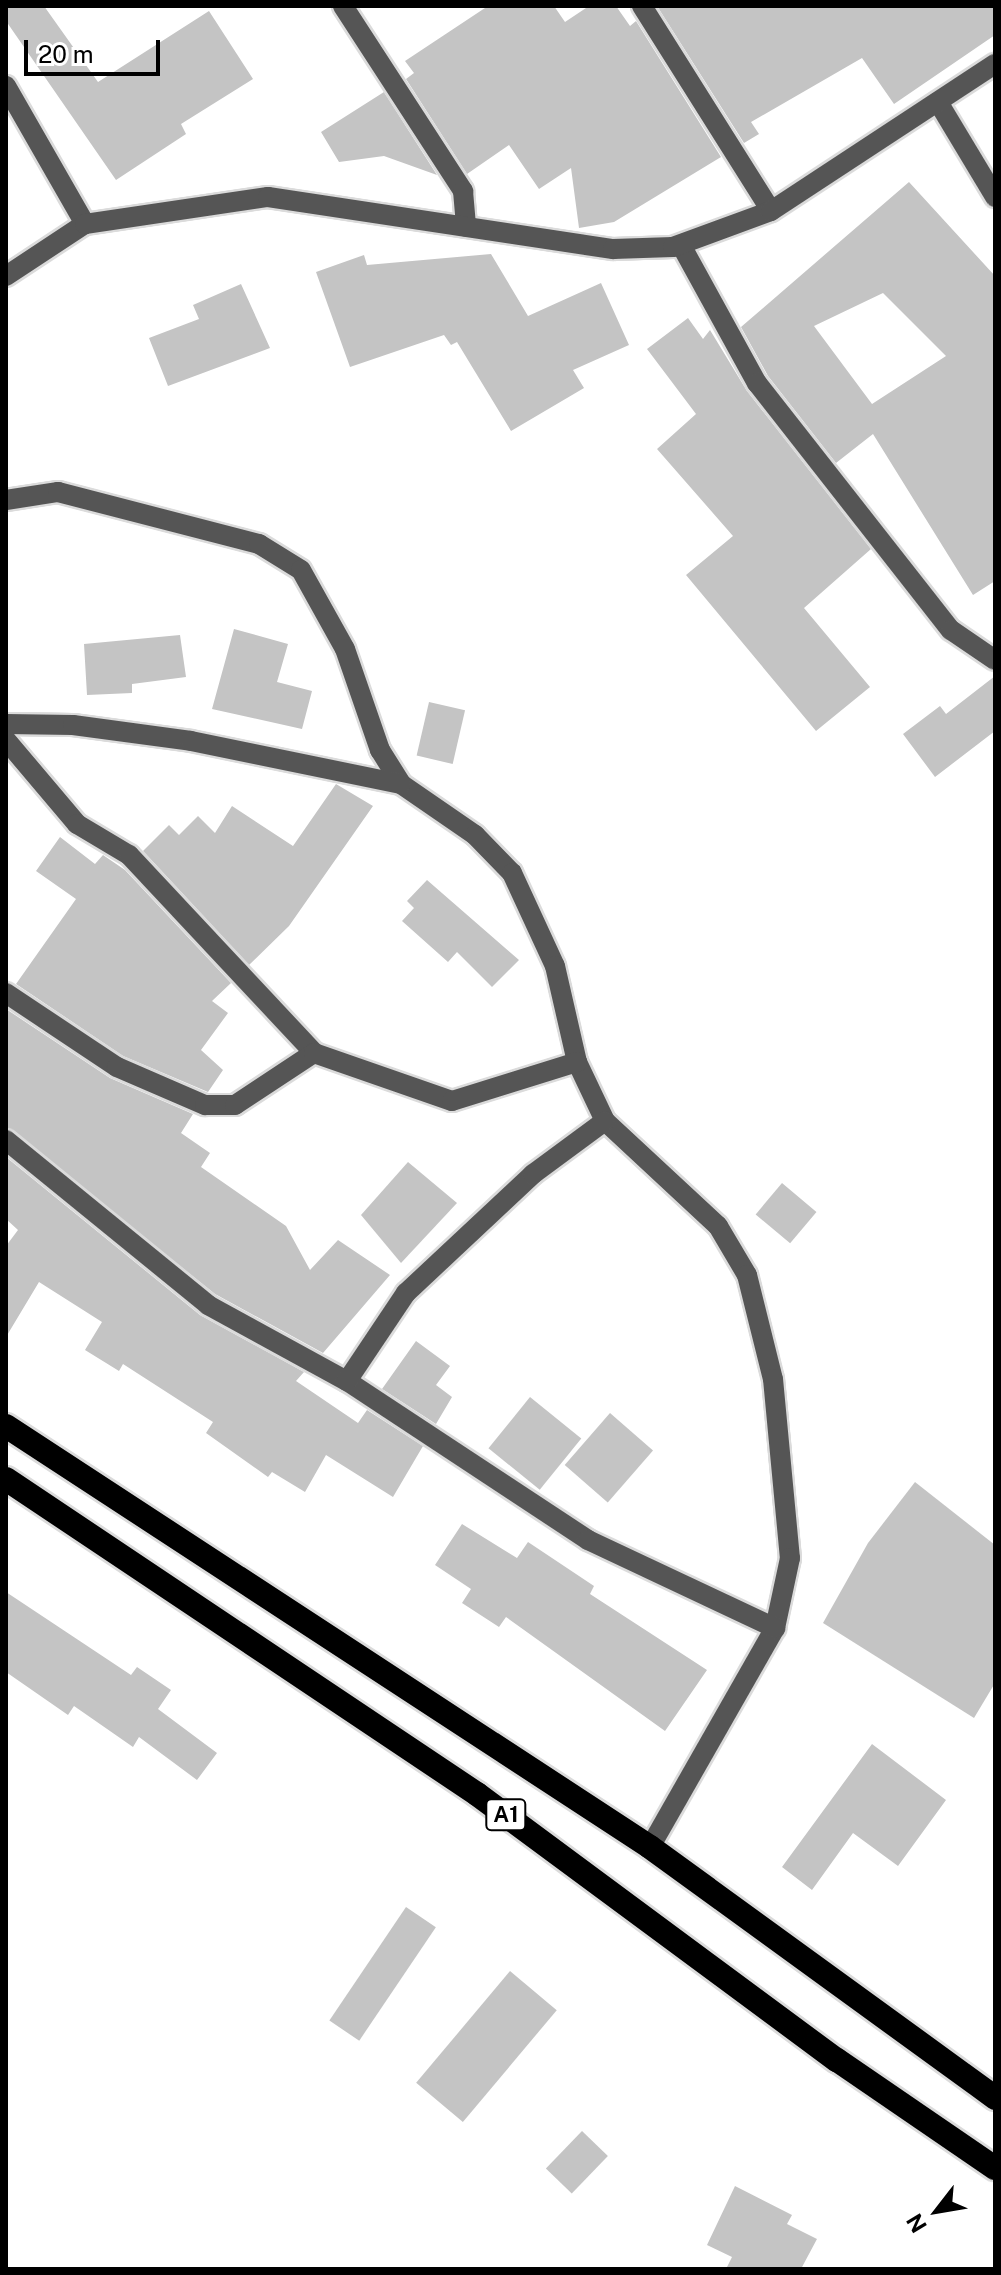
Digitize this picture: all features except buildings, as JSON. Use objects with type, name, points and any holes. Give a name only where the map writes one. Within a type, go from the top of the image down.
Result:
[{"type":"highway","name":"A1","points":[[6,1426],[650,1847],[995,2098]]},
{"type":"highway","name":"A1","points":[[6,1479],[477,1794],[837,2060],[995,2168]]},
{"type":"street","points":[[343,6],[463,191],[466,227]]},
{"type":"street","points":[[642,6],[771,211]]},
{"type":"street","points":[[6,276],[85,224],[268,197],[613,249],[681,245],[771,211],[995,64]]},
{"type":"street","points":[[6,86],[85,224]]},
{"type":"street","points":[[938,102],[995,197]]},
{"type":"street","points":[[681,245],[757,383],[951,630],[995,660]]},
{"type":"street","points":[[6,500],[58,492],[259,544],[301,570],[345,649],[380,750],[401,784]]},
{"type":"street","points":[[6,724],[73,725],[191,741],[401,784],[475,835],[512,873],[555,966],[577,1062],[605,1121],[718,1226],[747,1275],[773,1379],[790,1558],[775,1628],[650,1847]]},
{"type":"street","points":[[6,740],[77,824],[129,855],[314,1053],[452,1101],[577,1062]]},
{"type":"street","points":[[6,993],[117,1067],[205,1105],[235,1105],[314,1053]]},
{"type":"street","points":[[347,1381],[406,1293],[533,1174],[605,1121]]},
{"type":"street","points":[[6,1140],[208,1305],[347,1381],[588,1540],[775,1628]]}]
